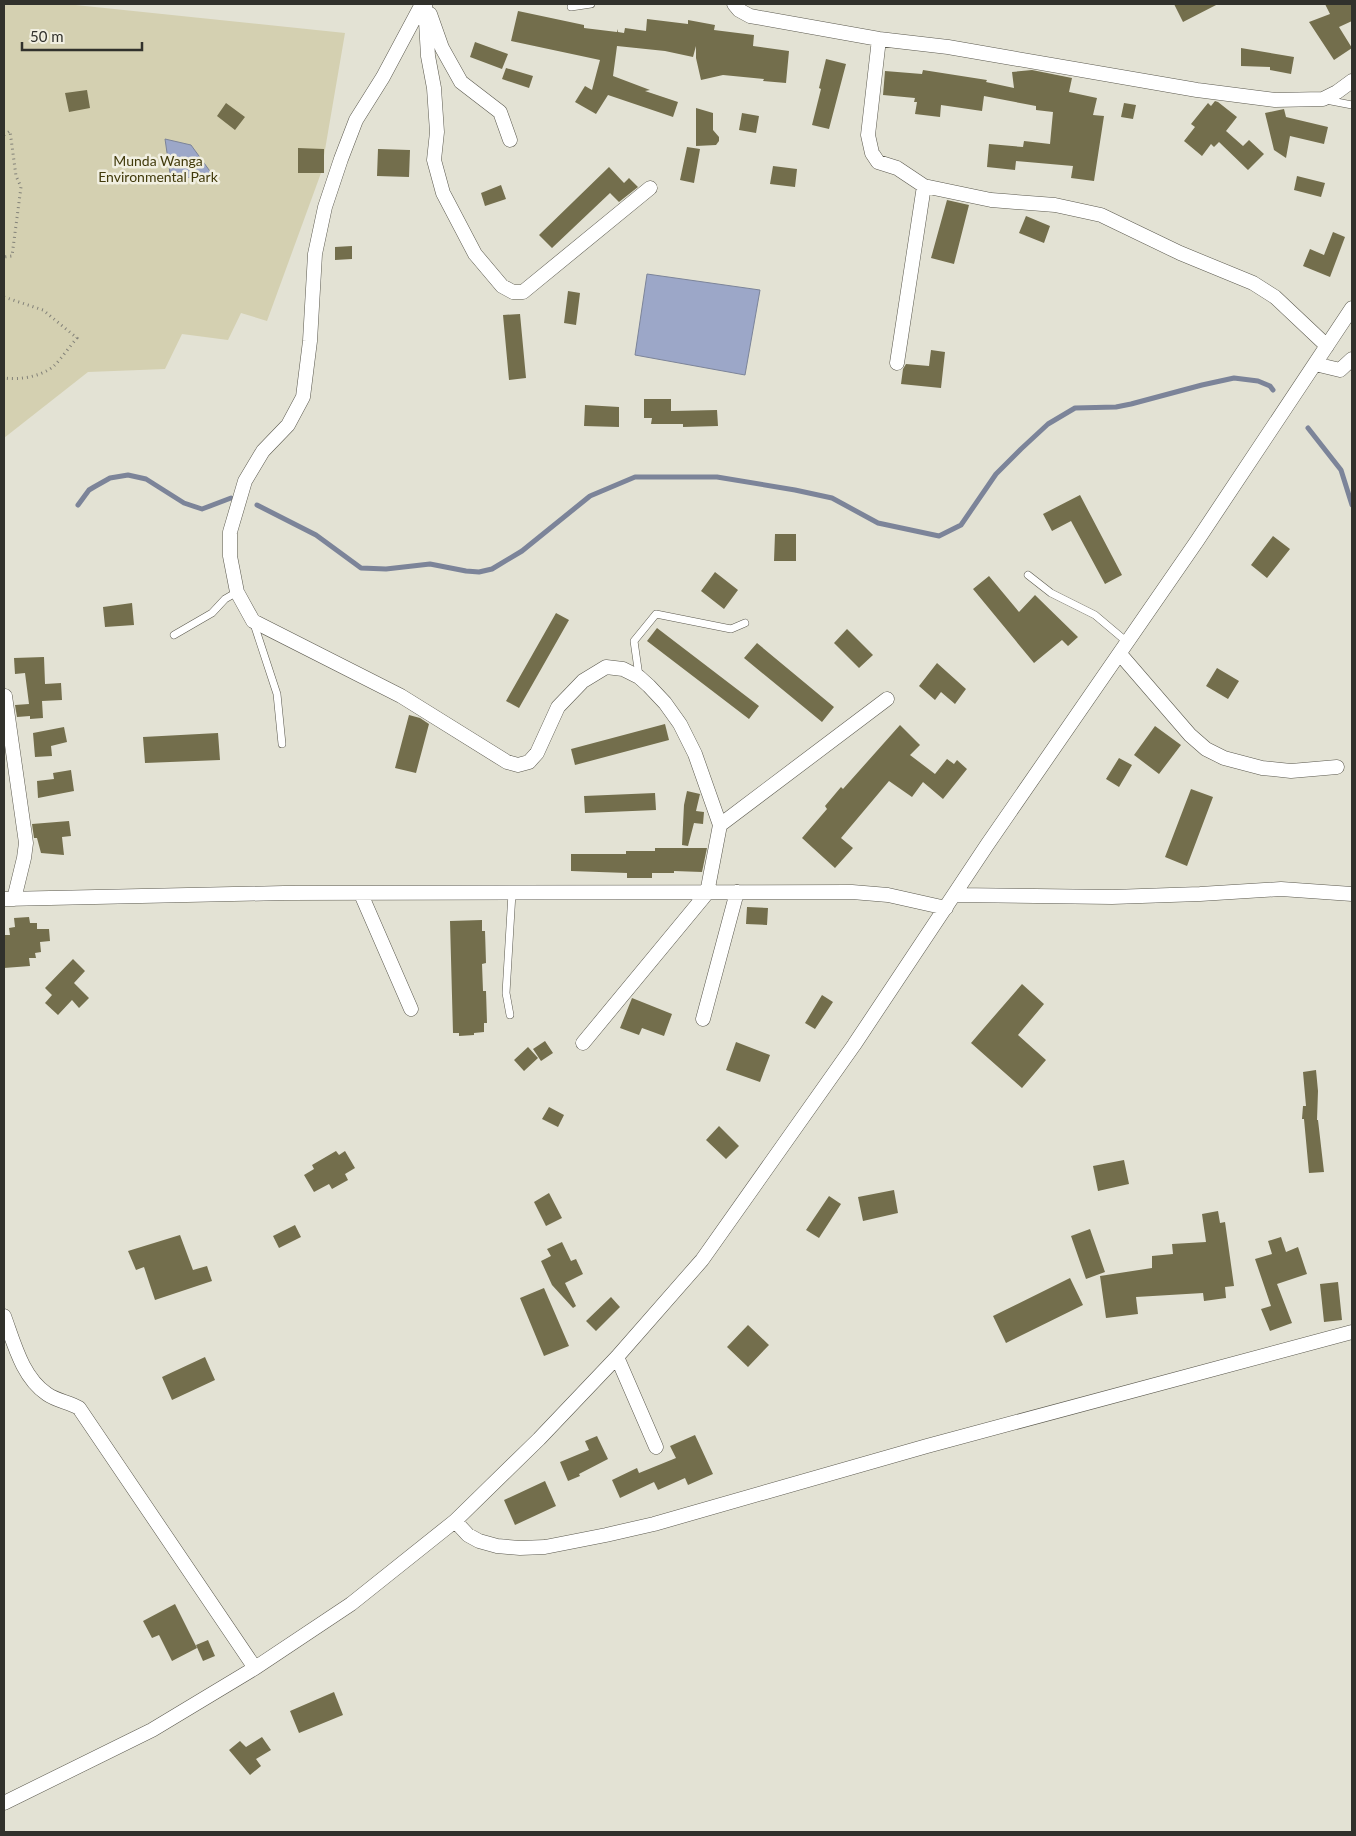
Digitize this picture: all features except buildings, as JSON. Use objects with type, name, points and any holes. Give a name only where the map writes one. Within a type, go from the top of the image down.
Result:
[{"type":"street","points":[[424,4],[442,48],[461,82],[500,112],[510,140]]},
{"type":"street","points":[[424,4],[437,132],[434,160],[443,194],[474,254],[502,286],[513,292],[523,292],[650,188]]},
{"type":"street","points":[[424,4],[383,77],[356,120],[341,159],[325,207],[315,254],[310,341],[304,396],[288,425],[263,451],[245,481],[230,532],[230,556],[237,592],[252,621],[401,696],[477,745],[518,766],[528,762],[537,753],[558,707],[583,680],[606,668],[623,669],[639,677],[665,703],[680,724],[695,754],[720,825],[707,893],[583,1043]]},
{"type":"street","points":[[734,4],[739,10],[750,16],[879,39],[948,48],[1197,90],[1256,98],[1275,100],[1323,99],[1352,82]]},
{"type":"street","points":[[879,39],[868,135],[872,154],[878,162],[897,168],[924,186],[991,200],[1055,205],[1102,215],[1180,253],[1253,282],[1276,297],[1327,346]]},
{"type":"street","points":[[897,363],[924,186]]},
{"type":"street","points":[[4,1804],[152,1730],[255,1668],[350,1604],[455,1522],[539,1439],[617,1357],[702,1260],[854,1046],[987,845],[1124,648],[1352,308]]},
{"type":"street","points":[[1315,364],[1346,372],[1352,359]]},
{"type":"street","points":[[1124,648],[1190,735],[1206,749],[1224,758],[1262,768],[1291,771],[1337,767]]},
{"type":"street","points":[[5,696],[26,843],[24,858],[9,899],[284,893],[852,892],[879,895],[946,908]]},
{"type":"street","points":[[720,825],[887,698]]},
{"type":"street","points":[[955,895],[1112,897],[1281,889],[1352,894]]},
{"type":"street","points":[[703,1019],[736,892]]},
{"type":"street","points":[[361,894],[411,1009]]},
{"type":"street","points":[[4,1316],[26,1371],[34,1383],[55,1399],[69,1402],[79,1408],[255,1668]]},
{"type":"street","points":[[455,1522],[468,1535],[479,1542],[513,1548],[545,1547],[606,1535],[654,1524],[927,1446],[1352,1332]]},
{"type":"street","points":[[617,1357],[656,1447]]},
{"type":"lane","points":[[571,7],[591,4]]},
{"type":"lane","points":[[1323,99],[1352,105]]},
{"type":"lane","points":[[1028,575],[1051,593],[1095,615],[1124,648]]},
{"type":"lane","points":[[174,635],[212,613],[225,599],[237,592]]},
{"type":"lane","points":[[639,677],[634,641],[656,614],[731,629],[745,623]]},
{"type":"lane","points":[[252,621],[277,694],[282,744]]},
{"type":"lane","points":[[510,1015],[506,993],[512,894]]},
{"type":"path","points":[[4,135],[10,131],[16,176],[21,187],[12,256],[4,258]]},
{"type":"path","points":[[4,297],[42,310],[77,338],[54,366],[27,378],[16,380],[4,378]]},
{"type":"green space","name":"Munda Wanga Environmental Park","points":[[4,4],[66,4],[345,33],[321,173],[267,321],[241,313],[228,340],[182,334],[165,369],[88,372],[4,438]]},
{"type":"water","points":[[165,139],[191,145],[212,174],[171,180]]},
{"type":"water","points":[[647,274],[760,290],[745,375],[635,355]]},
{"type":"waterway","points":[[257,505],[316,535],[361,568],[386,569],[430,564],[466,571],[479,572],[492,569],[522,551],[590,496],[635,477],[717,477],[795,490],[832,498],[878,523],[939,536],[961,525],[996,474],[1021,449],[1048,424],[1075,408],[1116,407],[1234,378],[1258,381],[1270,386],[1273,390]]},
{"type":"waterway","points":[[1308,428],[1341,470],[1352,505]]},
{"type":"waterway","points":[[78,505],[89,490],[110,478],[128,475],[146,479],[184,503],[202,509],[231,498]]}]
